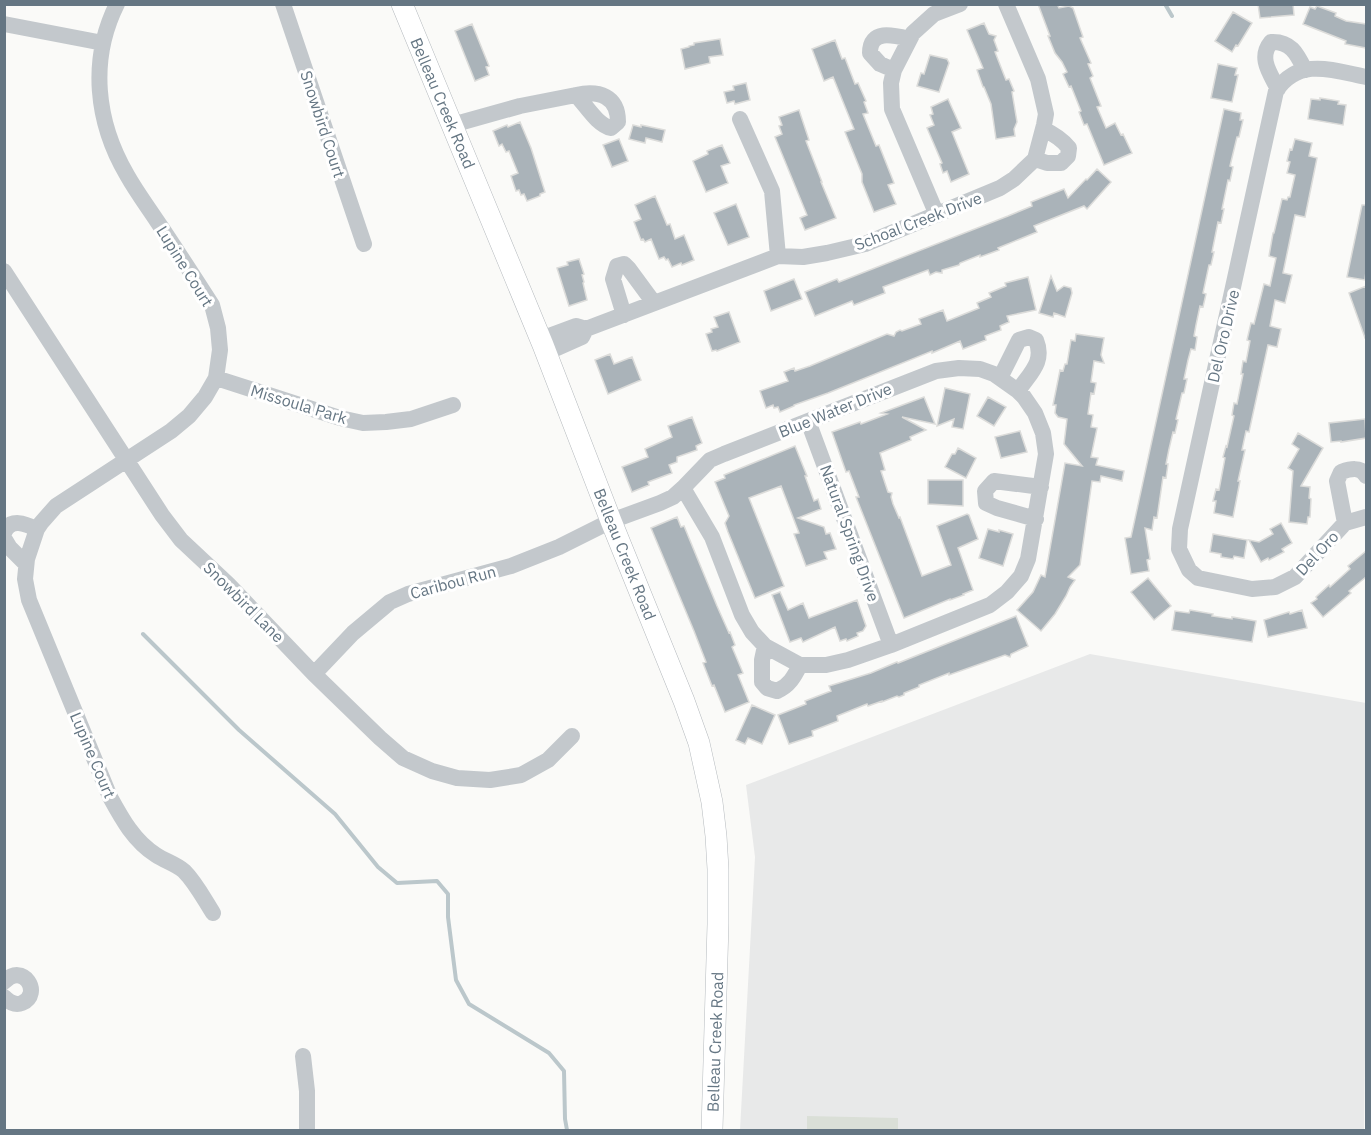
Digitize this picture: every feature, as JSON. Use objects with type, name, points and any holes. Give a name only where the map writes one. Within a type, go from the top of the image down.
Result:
[{"type":"main road","name":"Belleau Creek Road","points":[[402,4],[544,346],[699,743],[712,802],[718,868],[712,1131]]},
{"type":"street","name":"Lupine Court","points":[[117,4],[103,42],[98,75],[101,107],[112,143],[126,174],[212,305],[218,328],[220,350],[216,378],[189,416],[171,431],[56,506],[41,522],[37,530],[26,564],[25,579],[29,600],[110,797],[124,822],[136,838],[154,854],[182,870],[194,882],[213,913]]},
{"type":"street","name":"Snowbird Court","points":[[283,4],[364,244]]},
{"type":"street","points":[[938,215],[892,109],[891,82],[894,70],[913,33],[934,14],[960,4]]},
{"type":"street","points":[[1006,4],[1038,79],[1046,114],[1035,159],[1047,163],[1061,163],[1068,156],[1069,148],[1058,136],[1043,129]]},
{"type":"street","points":[[4,24],[103,42]]},
{"type":"street","points":[[894,70],[880,64],[870,53],[870,47],[875,39],[883,35],[909,39]]},
{"type":"street","points":[[1305,70],[1293,49],[1281,42],[1271,42],[1267,47],[1264,54],[1266,65],[1278,89],[1290,75],[1305,70],[1327,69],[1366,77]]},
{"type":"street","name":"Del Oro Drive","points":[[1198,578],[1189,570],[1179,549],[1180,529],[1278,89]]},
{"type":"street","points":[[452,125],[520,106],[576,94]]},
{"type":"street","points":[[740,119],[772,191],[778,256]]},
{"type":"street","name":"Schoal Creek Drive","points":[[544,346],[576,326],[586,329],[778,256],[803,257],[865,244],[1000,188],[1014,179],[1035,159]]},
{"type":"street","points":[[624,315],[613,279],[616,266],[624,264],[654,303]]},
{"type":"street","name":"Snowbird Lane","points":[[4,271],[162,515],[181,540],[228,584],[314,674],[403,758],[432,771],[457,778],[490,780],[521,775],[548,760],[572,736]]},
{"type":"street","points":[[1000,378],[1019,340],[1029,337],[1036,340],[1040,354],[1038,363],[1018,391]]},
{"type":"street","name":"Blue Water Drive","points":[[611,521],[673,497],[710,460],[936,371],[958,368],[980,369],[1000,378],[1018,391],[1035,413],[1043,433],[1046,454],[1028,559],[1021,576],[1007,592],[990,605],[891,645],[826,665],[800,665]]},
{"type":"street","name":"Missoula Park","points":[[216,378],[340,418],[363,423],[411,419],[453,405]]},
{"type":"street","name":"Natural Spring Drive","points":[[808,421],[891,645]]},
{"type":"street","points":[[1345,523],[1336,481],[1341,472],[1349,469],[1357,469],[1364,472],[1366,476]]},
{"type":"street","points":[[1036,519],[986,503],[985,491],[994,481],[1041,487]]},
{"type":"street","points":[[683,488],[712,537],[742,615],[752,632],[765,646],[800,665],[785,688],[777,691],[762,682],[762,660],[765,646]]},
{"type":"street","name":"Del Oro","points":[[1198,578],[1252,589],[1275,587],[1295,577],[1345,523],[1365,517]]},
{"type":"street","name":"Caribou Run","points":[[314,674],[353,633],[390,602],[408,594],[512,566],[559,547],[611,521]]},
{"type":"street","points":[[4,532],[9,524],[22,523],[37,530]]},
{"type":"street","points":[[4,538],[10,548],[26,564]]},
{"type":"street","points":[[4,982],[10,976],[20,976],[28,980],[31,989],[28,998],[21,1003],[11,1003],[4,997]]},
{"type":"street","points":[[303,1056],[307,1091],[307,1131]]},
{"type":"shaded area","points":[[1090,654],[1366,703],[1364,1130],[740,1130],[755,857],[746,785]]},
{"type":"shaded area","points":[[807,1116],[898,1118],[898,1130],[807,1130]]},
{"type":"building","points":[[1038,4],[1057,4],[1059,8],[1069,6],[1073,8],[1083,37],[1080,38],[1091,63],[1088,64],[1093,76],[1090,78],[1101,106],[1097,107],[1106,128],[1115,123],[1132,153],[1104,165],[1087,124],[1084,125],[1071,86],[1069,87],[1063,74],[1067,72],[1055,53]]},
{"type":"building","points":[[1258,4],[1293,4],[1294,15],[1260,18]]},
{"type":"building","points":[[1317,6],[1336,13],[1335,16],[1346,21],[1366,24],[1366,48],[1345,44],[1346,41],[1303,24],[1310,7],[1315,9]]},
{"type":"building","points":[[1233,12],[1252,23],[1232,52],[1215,41]]},
{"type":"building","points":[[984,23],[989,34],[996,36],[994,40],[998,51],[995,52],[1006,80],[1009,79],[1014,91],[1012,92],[1017,122],[1014,129],[1015,136],[996,139],[991,104],[977,70],[983,68],[967,30]]},
{"type":"building","points":[[472,24],[489,66],[486,67],[489,75],[475,81],[455,31]]},
{"type":"building","points":[[720,39],[723,55],[709,57],[710,63],[685,69],[681,49],[694,45],[694,43]]},
{"type":"building","points":[[835,40],[842,59],[845,58],[855,84],[858,83],[866,101],[864,102],[868,113],[863,114],[876,146],[879,145],[894,183],[888,185],[896,204],[874,212],[845,132],[854,129],[833,77],[824,81],[812,49]]},
{"type":"building","points":[[930,55],[947,59],[949,63],[939,92],[917,86],[921,73],[924,74]]},
{"type":"building","points":[[1218,64],[1237,68],[1235,75],[1238,75],[1232,102],[1211,98]]},
{"type":"building","points":[[746,83],[750,100],[735,104],[734,101],[727,103],[724,92],[734,90],[733,86]]},
{"type":"building","points":[[1320,98],[1339,101],[1338,104],[1346,105],[1343,125],[1308,119],[1311,99],[1320,100]]},
{"type":"building","points":[[948,99],[961,128],[952,132],[969,174],[951,182],[947,171],[943,173],[940,164],[942,163],[927,128],[934,125],[930,115],[933,114],[931,107]]},
{"type":"building","points":[[1224,109],[1241,113],[1240,120],[1243,120],[1230,166],[1233,167],[1230,181],[1228,180],[1221,223],[1218,222],[1212,252],[1214,252],[1203,293],[1206,294],[1203,307],[1200,306],[1196,325],[1195,350],[1191,349],[1188,360],[1184,379],[1187,379],[1176,419],[1178,420],[1175,433],[1173,432],[1169,449],[1166,478],[1163,477],[1157,518],[1154,517],[1152,530],[1145,528],[1150,559],[1147,560],[1149,571],[1131,574],[1125,538],[1131,537]]},
{"type":"building","points":[[799,110],[809,140],[806,141],[836,218],[805,230],[800,218],[807,215],[775,137],[782,134],[779,117]]},
{"type":"building","points":[[520,122],[545,192],[527,201],[524,194],[521,195],[519,190],[516,191],[511,176],[518,173],[509,151],[506,152],[502,144],[499,146],[493,131]]},
{"type":"building","points":[[633,125],[665,130],[662,142],[646,138],[645,143],[629,139]]},
{"type":"building","points":[[619,139],[628,161],[612,167],[603,145]]},
{"type":"building","points":[[1295,139],[1312,143],[1309,156],[1317,158],[1305,217],[1295,215],[1283,273],[1292,275],[1285,303],[1275,300],[1270,326],[1281,329],[1277,347],[1268,345],[1249,432],[1246,431],[1242,450],[1245,450],[1233,517],[1214,513],[1216,501],[1213,501],[1216,489],[1219,490],[1225,458],[1223,457],[1234,416],[1232,415],[1234,403],[1237,404],[1243,361],[1246,362],[1250,341],[1247,340],[1251,323],[1254,324],[1264,284],[1270,286],[1276,258],[1269,256],[1273,233],[1282,199],[1287,200],[1290,197],[1295,175],[1287,173],[1290,162],[1287,161]]},
{"type":"building","points":[[722,145],[730,163],[721,166],[728,183],[706,192],[693,161],[708,154],[707,151]]},
{"type":"building","points":[[1097,169],[1111,182],[1087,209],[1084,206],[1034,226],[1037,232],[998,248],[999,250],[942,270],[942,273],[936,272],[930,275],[928,270],[883,287],[885,293],[854,305],[852,301],[815,316],[805,292],[837,279],[839,282],[1008,216],[1032,206],[1031,202],[1064,189],[1068,198]]},
{"type":"building","points":[[655,196],[675,239],[684,235],[694,260],[672,267],[668,259],[664,257],[659,259],[651,239],[645,242],[641,240],[634,222],[641,219],[635,205]]},
{"type":"building","points":[[736,204],[749,237],[728,245],[714,213]]},
{"type":"building","points":[[1362,205],[1366,205],[1365,280],[1347,277]]},
{"type":"building","points":[[579,259],[584,274],[582,275],[587,300],[569,306],[557,268]]},
{"type":"building","points":[[1051,276],[1057,291],[1064,286],[1071,288],[1072,293],[1065,317],[1054,313],[1053,317],[1039,313]]},
{"type":"building","points":[[1028,277],[1036,310],[1007,316],[1009,322],[1000,326],[1001,330],[985,336],[986,340],[963,349],[960,341],[780,412],[778,407],[774,408],[773,405],[766,408],[760,391],[788,381],[784,372],[810,366],[887,334],[894,336],[900,330],[921,324],[919,319],[943,310],[947,321],[979,308],[977,303],[991,297],[989,293],[1006,286],[1005,283]]},
{"type":"building","points":[[794,279],[802,299],[771,311],[764,291]]},
{"type":"building","points":[[1366,286],[1366,337],[1365,338],[1349,293]]},
{"type":"building","points":[[729,312],[740,342],[712,351],[706,334],[718,327],[714,317]]},
{"type":"building","points":[[1076,334],[1104,338],[1101,355],[1104,363],[1094,361],[1091,382],[1096,383],[1094,394],[1091,393],[1088,414],[1093,415],[1091,427],[1097,428],[1091,457],[1098,458],[1096,465],[1124,471],[1122,481],[1101,476],[1100,482],[1092,481],[1080,565],[1068,577],[1075,580],[1055,614],[1041,631],[1017,610],[1033,592],[1041,575],[1045,577],[1065,463],[1082,466],[1064,444],[1067,419],[1058,417],[1055,413],[1056,405],[1053,405],[1060,370],[1063,371],[1067,364],[1071,340],[1075,341]]},
{"type":"building","points":[[610,354],[614,364],[632,357],[641,380],[608,394],[595,360]]},
{"type":"building","points":[[945,388],[970,394],[963,429],[952,427],[954,419],[937,426]]},
{"type":"building","points":[[924,397],[935,424],[902,417],[926,430],[910,437],[911,440],[880,453],[885,470],[881,471],[888,492],[892,493],[893,504],[922,576],[951,565],[937,526],[967,514],[978,539],[958,548],[973,590],[904,618],[832,432],[860,422],[861,424],[887,414],[881,413]]},
{"type":"building","points":[[988,397],[1006,407],[994,426],[977,416]]},
{"type":"building","points":[[692,417],[702,443],[696,446],[697,450],[677,457],[677,462],[669,465],[672,473],[648,482],[649,485],[632,492],[622,467],[648,457],[645,449],[672,437],[668,426]]},
{"type":"building","points":[[1365,419],[1366,438],[1331,442],[1329,423]]},
{"type":"building","points":[[1020,431],[1027,452],[1001,458],[995,437]]},
{"type":"building","points":[[1298,433],[1323,448],[1301,486],[1310,487],[1310,517],[1308,517],[1307,524],[1289,522],[1293,471],[1288,468],[1299,449],[1292,444]]},
{"type":"building","points":[[795,446],[814,501],[818,499],[821,509],[798,518],[824,527],[826,534],[830,533],[836,549],[824,552],[827,559],[806,566],[794,534],[799,533],[781,486],[749,498],[784,586],[755,598],[728,532],[725,523],[729,516],[715,482],[725,478],[724,475]]},
{"type":"building","points":[[958,448],[976,458],[966,478],[945,467]]},
{"type":"building","points":[[928,480],[963,480],[963,506],[928,504]]},
{"type":"building","points":[[677,517],[681,527],[684,526],[730,632],[735,645],[732,647],[743,673],[738,675],[749,702],[725,712],[714,685],[712,686],[703,663],[706,662],[651,528]]},
{"type":"building","points":[[1281,523],[1292,543],[1282,549],[1284,552],[1261,562],[1249,540],[1259,542],[1273,534],[1270,529]]},
{"type":"building","points":[[988,529],[1013,534],[1003,566],[979,558]]},
{"type":"building","points":[[1213,534],[1247,540],[1244,558],[1221,557],[1221,554],[1210,552]]},
{"type":"building","points":[[1366,551],[1366,577],[1323,617],[1311,603],[1350,569],[1348,566]]},
{"type":"building","points":[[1148,578],[1171,606],[1154,620],[1131,592]]},
{"type":"building","points":[[780,592],[788,610],[803,603],[809,618],[857,600],[866,626],[863,631],[857,633],[858,636],[847,641],[846,639],[840,641],[835,627],[803,642],[801,638],[790,642],[772,595]]},
{"type":"building","points":[[1190,610],[1213,614],[1212,616],[1256,621],[1252,642],[1172,630],[1175,611],[1189,613]]},
{"type":"building","points":[[1302,610],[1307,628],[1268,637],[1264,620]]},
{"type":"building","points":[[1016,616],[1028,646],[1011,654],[1010,657],[1005,655],[949,675],[949,673],[919,685],[899,697],[868,706],[867,704],[837,716],[838,721],[812,731],[813,736],[789,744],[778,715],[831,691],[829,686],[898,663]]},
{"type":"building","points":[[752,705],[775,715],[762,744],[748,738],[745,744],[736,740]]},
{"type":"waterway","points":[[1165,4],[1172,16]]},
{"type":"waterway","points":[[143,634],[239,730],[335,814],[378,867],[397,883],[437,881],[448,894],[448,917],[456,980],[469,1004],[549,1053],[564,1071],[567,1130]]}]
